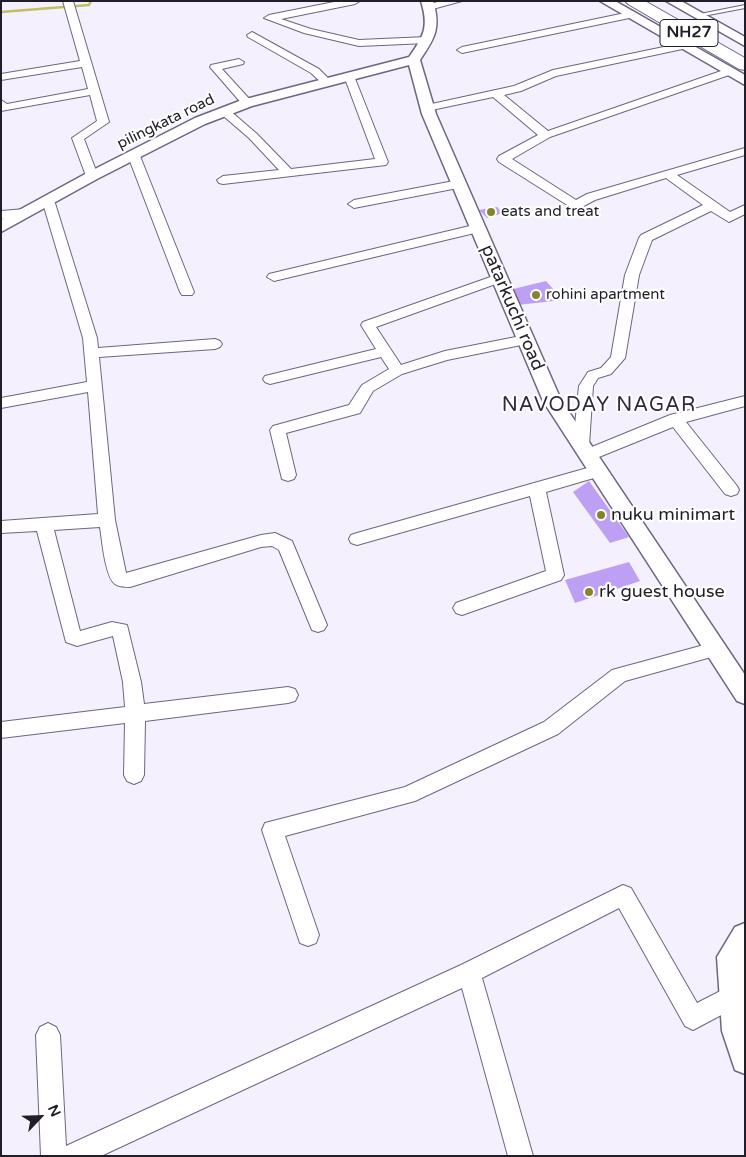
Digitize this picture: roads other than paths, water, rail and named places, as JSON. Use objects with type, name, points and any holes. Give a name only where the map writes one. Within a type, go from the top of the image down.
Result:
[{"type":"highway","name":"NH27","points":[[653,1],[745,53]]},
{"type":"highway","name":"NH27","points":[[632,8],[745,65]]},
{"type":"street","points":[[68,1],[103,122],[78,138],[92,176]]},
{"type":"street","points":[[269,18],[355,1]]},
{"type":"street","points":[[414,60],[432,30],[428,4],[457,1]]},
{"type":"street","points":[[606,1],[632,8],[683,46],[745,81]]},
{"type":"street","points":[[672,1],[745,42]]},
{"type":"street","points":[[261,8],[269,18],[308,32],[359,43],[427,40]]},
{"type":"street","points":[[462,50],[632,8]]},
{"type":"street","points":[[252,35],[315,71],[327,82]]},
{"type":"street","points":[[427,108],[496,94],[528,85],[552,73],[683,46]]},
{"type":"street","name":"pilingkata road","points":[[1,227],[92,176],[200,121],[224,111],[247,103],[414,60]]},
{"type":"street","name":"patarkuchi road","points":[[414,60],[427,108],[552,401],[715,648],[742,683]]},
{"type":"street","points":[[239,62],[215,68],[247,103]]},
{"type":"street","points":[[1,77],[86,63]]},
{"type":"street","points":[[728,72],[546,134],[503,160],[576,205],[591,197],[745,151]]},
{"type":"street","points":[[223,180],[382,162],[349,76]]},
{"type":"street","points":[[1,103],[4,108],[94,91]]},
{"type":"street","points":[[496,94],[546,134]]},
{"type":"street","points":[[224,111],[254,136],[288,173]]},
{"type":"street","points":[[134,156],[187,292]]},
{"type":"street","points":[[668,174],[729,218],[745,209]]},
{"type":"street","points":[[354,204],[459,184]]},
{"type":"street","points":[[48,200],[90,338],[108,520],[118,576],[122,580],[130,580],[261,541],[275,539],[286,546],[318,625]]},
{"type":"street","points":[[713,205],[646,238],[632,275],[618,358],[606,371],[593,375],[586,386],[584,450],[675,419],[718,406],[745,401]]},
{"type":"street","points":[[1,215],[25,213]]},
{"type":"street","points":[[274,278],[389,248],[478,228]]},
{"type":"street","points":[[397,371],[368,324],[499,278]]},
{"type":"street","points":[[288,475],[278,430],[354,409],[367,388],[397,371],[445,356],[526,340]]},
{"type":"street","points":[[91,353],[215,344]]},
{"type":"street","points":[[270,379],[385,351]]},
{"type":"street","points":[[1,403],[94,386]]},
{"type":"street","points":[[675,419],[731,490]]},
{"type":"street","points":[[357,539],[598,471]]},
{"type":"street","points":[[462,608],[556,575],[537,489]]},
{"type":"street","points":[[1,527],[108,520]]},
{"type":"street","points":[[44,524],[72,637],[77,639],[112,629],[121,630],[132,682],[135,714],[134,775]]},
{"type":"street","points":[[308,935],[272,830],[408,795],[551,728],[619,675],[715,648]]},
{"type":"street","points":[[1,730],[288,695]]},
{"type":"street","points":[[73,1156],[469,973],[623,895],[693,1018],[734,996]]},
{"type":"street","points":[[745,936],[731,957],[736,1031],[745,1060]]},
{"type":"street","points":[[469,973],[521,1156]]},
{"type":"street","points":[[48,1035],[54,1156]]},
{"type":"lane","points":[[698,16],[745,6]]},
{"type":"waterway","points":[[1,12],[89,5],[91,1]]},
{"type":"place","name":"eats and treat","points":[[491,212]]},
{"type":"place","name":"rohini apartment","points":[[536,295]]},
{"type":"place","name":"nuku minimart","points":[[601,515]]},
{"type":"place","name":"rk guest house","points":[[589,592]]},
{"type":"district","name":"NAVODAY NAGAR","points":[[599,406]]}]
